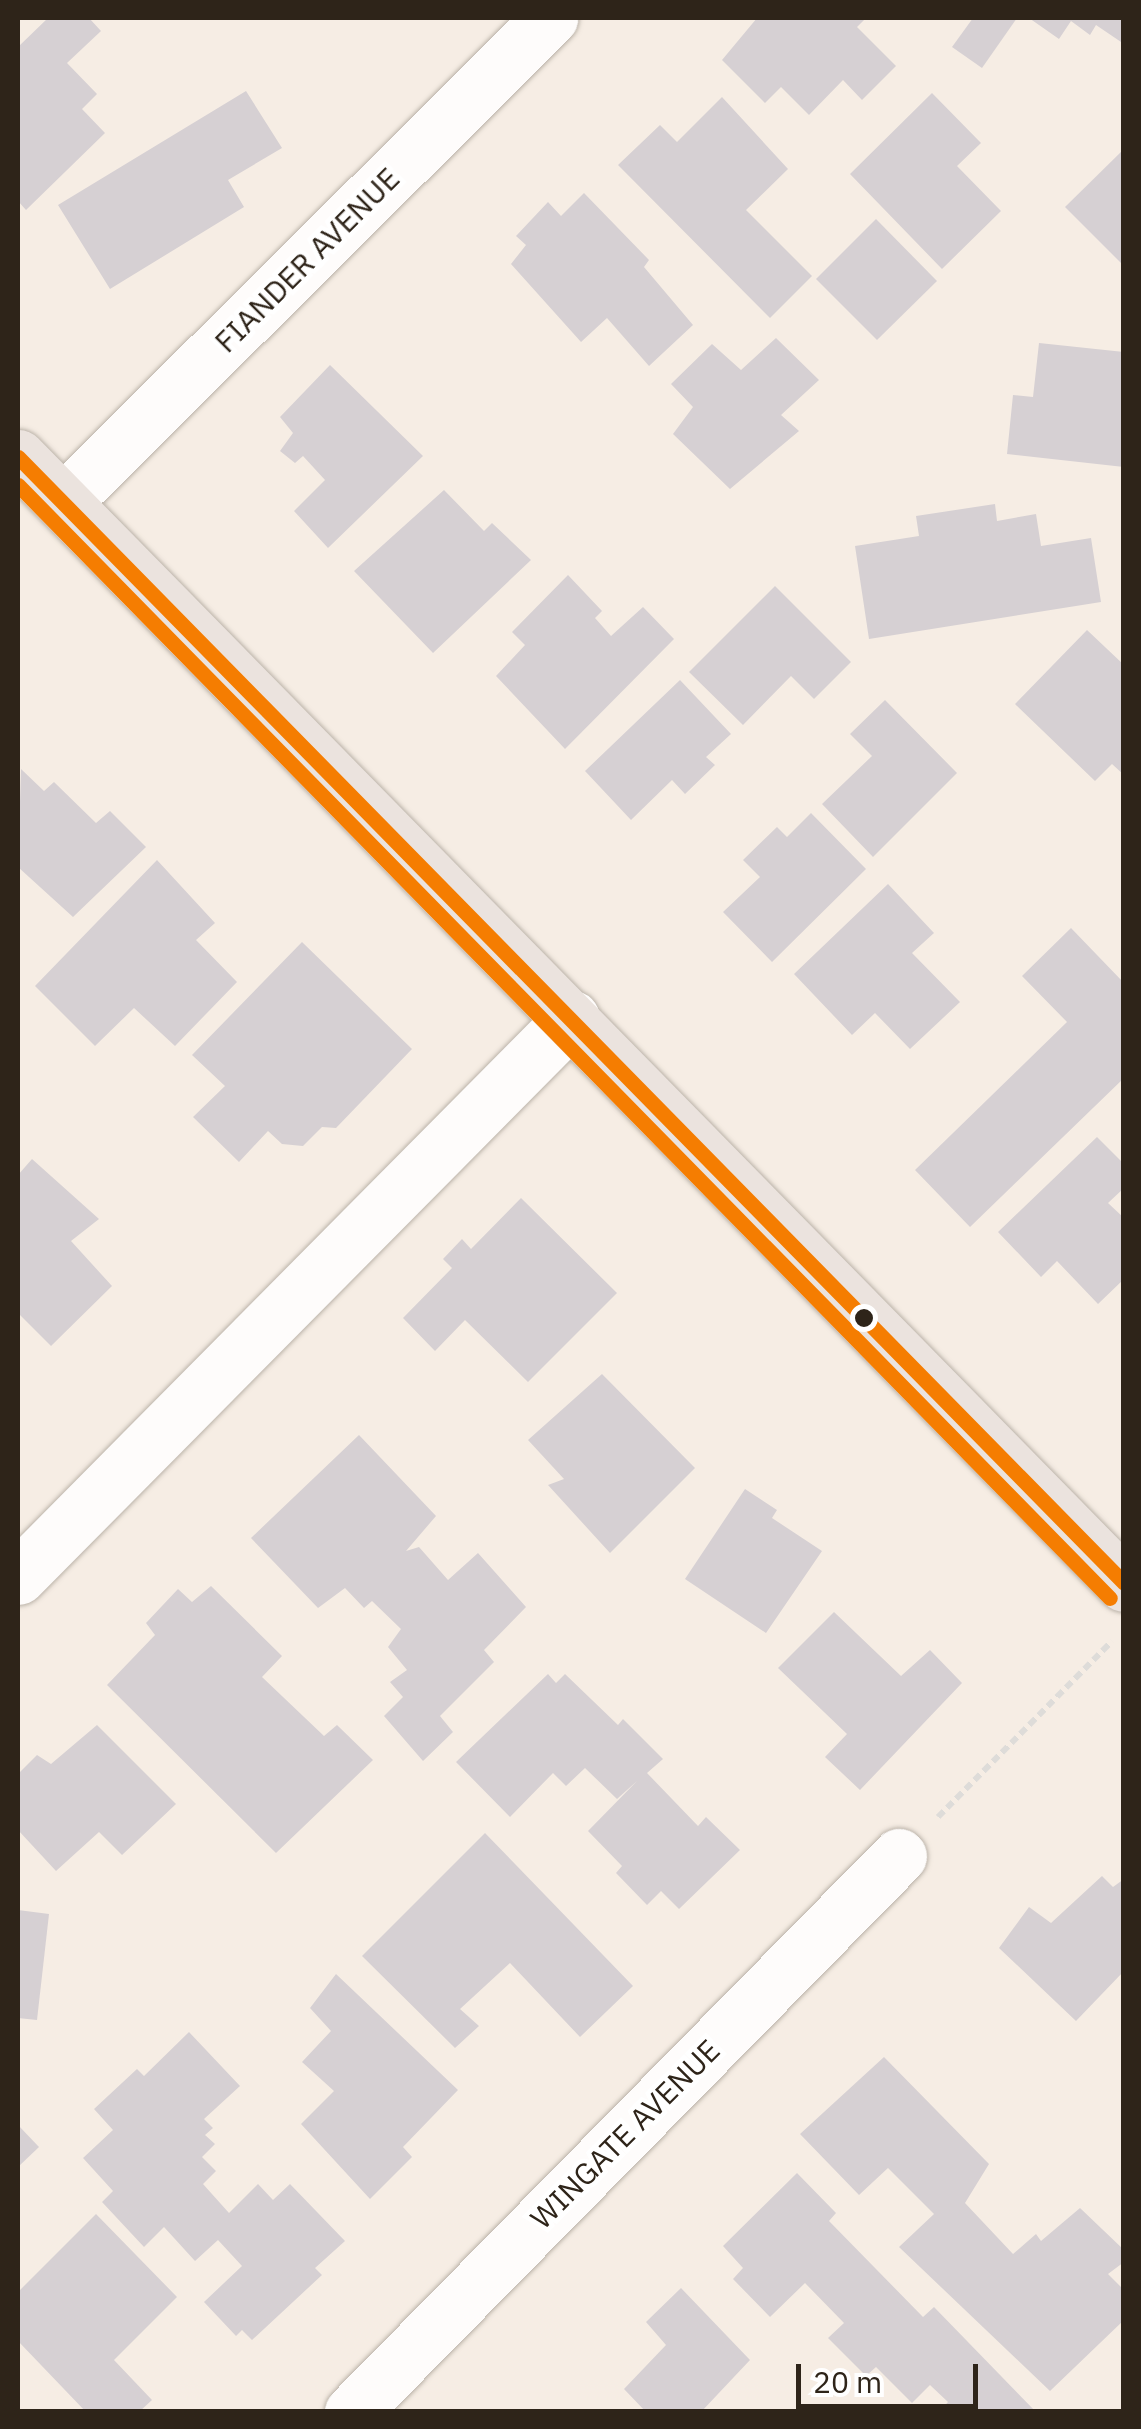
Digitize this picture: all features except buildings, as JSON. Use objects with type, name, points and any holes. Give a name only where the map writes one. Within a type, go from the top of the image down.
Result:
[{"type":"main road","points":[[18,457],[1124,1584]]},
{"type":"street","name":"FIANDER AVENUE","points":[[63,502],[550,18]]},
{"type":"street","points":[[18,1577],[572,1018]]},
{"type":"street","name":"WINGATE AVENUE","points":[[352,2412],[899,1856]]},
{"type":"path","points":[[899,1856],[1124,1630]]},
{"type":"transit line","points":[[18,457],[1124,1583]]},
{"type":"transit line","points":[[18,485],[1110,1598]]}]
